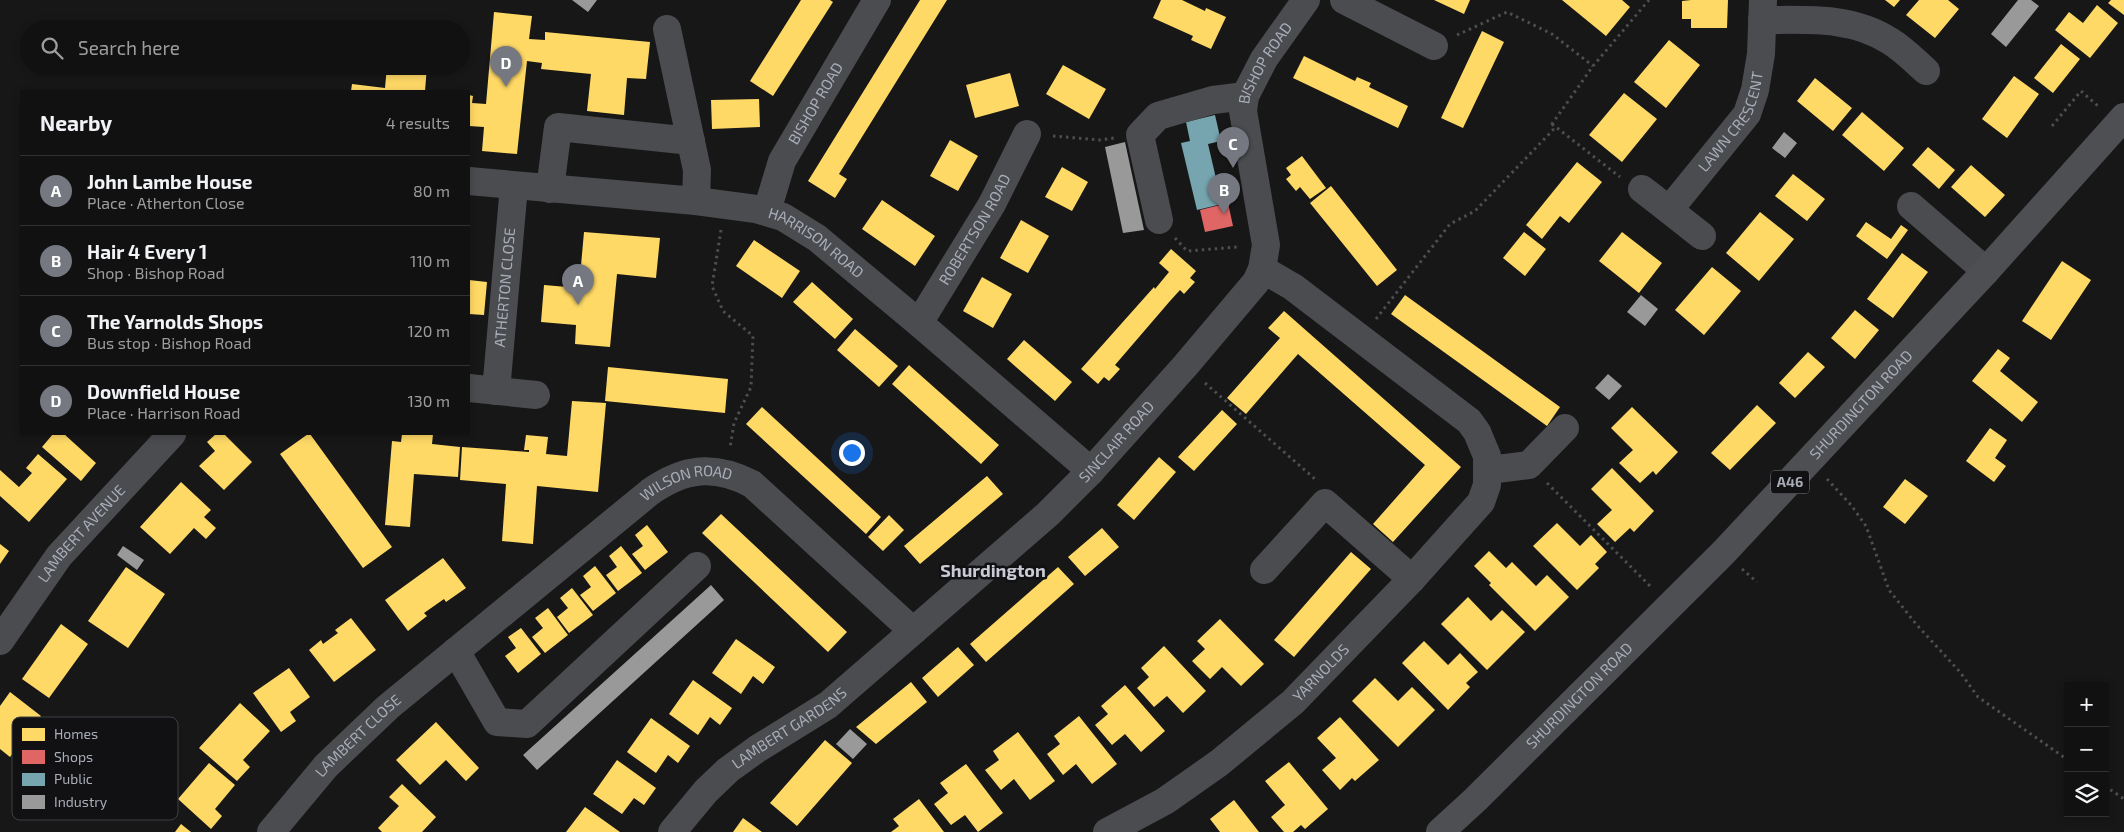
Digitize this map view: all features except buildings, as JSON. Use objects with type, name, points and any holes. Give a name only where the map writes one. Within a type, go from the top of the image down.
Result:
[{"type":"main road","name":"SHURDINGTON ROAD","points":[[1440,832],[1476,799],[1724,552],[1986,270],[2121,120]]},
{"type":"street","name":"BISHOP ROAD","points":[[767,211],[782,161],[877,0]]},
{"type":"street","points":[[1344,0],[1434,46]]},
{"type":"street","name":"BISHOP ROAD","points":[[1264,244],[1244,111],[1245,96],[1264,60],[1302,1]]},
{"type":"street","name":"LAWN CRESCENT","points":[[1669,210],[1747,114],[1755,90],[1761,54],[1763,10],[1860,26],[1892,42],[1926,71]]},
{"type":"street","points":[[667,29],[697,170],[696,201]]},
{"type":"street","points":[[1159,220],[1140,135],[1158,116],[1213,100],[1245,96]]},
{"type":"street","points":[[550,189],[558,127],[691,142]]},
{"type":"street","name":"ROBERTSON ROAD","points":[[919,323],[992,204],[1027,134]]},
{"type":"street","name":"HARRISON ROAD","points":[[470,181],[696,201],[767,211],[783,218],[817,238],[1091,471]]},
{"type":"street","name":"ATHERTON CLOSE","points":[[496,391],[514,186]]},
{"type":"street","points":[[1642,189],[1702,236]]},
{"type":"street","points":[[1911,206],[1986,270]]},
{"type":"street","name":"YARNOLDS","points":[[1107,832],[1165,802],[1219,764],[1293,702],[1412,579],[1481,502],[1488,485],[1489,470],[1484,444],[1469,421],[1293,287],[1264,244]]},
{"type":"street","name":"SINCLAIR ROAD","points":[[913,631],[1048,514],[1091,471],[1186,366],[1256,282],[1264,244]]},
{"type":"street","points":[[470,388],[536,395]]},
{"type":"street","points":[[1489,470],[1529,465],[1565,428]]},
{"type":"street","name":"LAMBERT AVENUE","points":[[0,641],[59,556],[171,435]]},
{"type":"street","name":"WILSON ROAD","points":[[456,651],[663,482],[694,471],[711,470],[740,477],[763,492],[913,631]]},
{"type":"street","points":[[1264,570],[1325,503],[1412,579]]},
{"type":"street","points":[[456,651],[497,722],[527,724],[697,566]]},
{"type":"street","name":"LAMBERT GARDENS","points":[[672,832],[706,791],[728,770],[757,749],[828,705],[913,631]]},
{"type":"street","name":"LAMBERT CLOSE","points":[[271,832],[326,766],[388,707],[456,651]]},
{"type":"path","points":[[1361,339],[1450,224],[1475,210],[1553,130],[1552,124],[1593,66],[1649,0]]},
{"type":"path","points":[[1434,46],[1507,12],[1552,34],[1593,66]]},
{"type":"path","points":[[2052,126],[2081,91],[2121,120]]},
{"type":"path","points":[[1552,124],[1622,179],[1642,189]]},
{"type":"path","points":[[1027,134],[1100,140],[1140,135]]},
{"type":"path","points":[[725,205],[712,286],[723,311],[753,336],[751,387],[734,423],[726,473]]},
{"type":"path","points":[[1159,220],[1187,251],[1264,244]]},
{"type":"path","points":[[1186,366],[1318,481],[1325,503]]},
{"type":"path","points":[[1810,460],[1851,505],[1866,526],[1889,590],[1916,624],[1960,672],[1978,698],[2064,757]]},
{"type":"path","points":[[1529,465],[1669,606]]},
{"type":"path","points":[[2109,789],[2124,799]]},
{"type":"place","name":"Downfield House","points":[[506,87]]},
{"type":"place","name":"The Yarnolds Shops","points":[[1233,168]]},
{"type":"place","name":"Hair 4 Every 1","points":[[1224,214]]},
{"type":"place","name":"John Lambe House","points":[[578,305]]},
{"type":"district","name":"Shurdington","points":[[993,571]]}]
